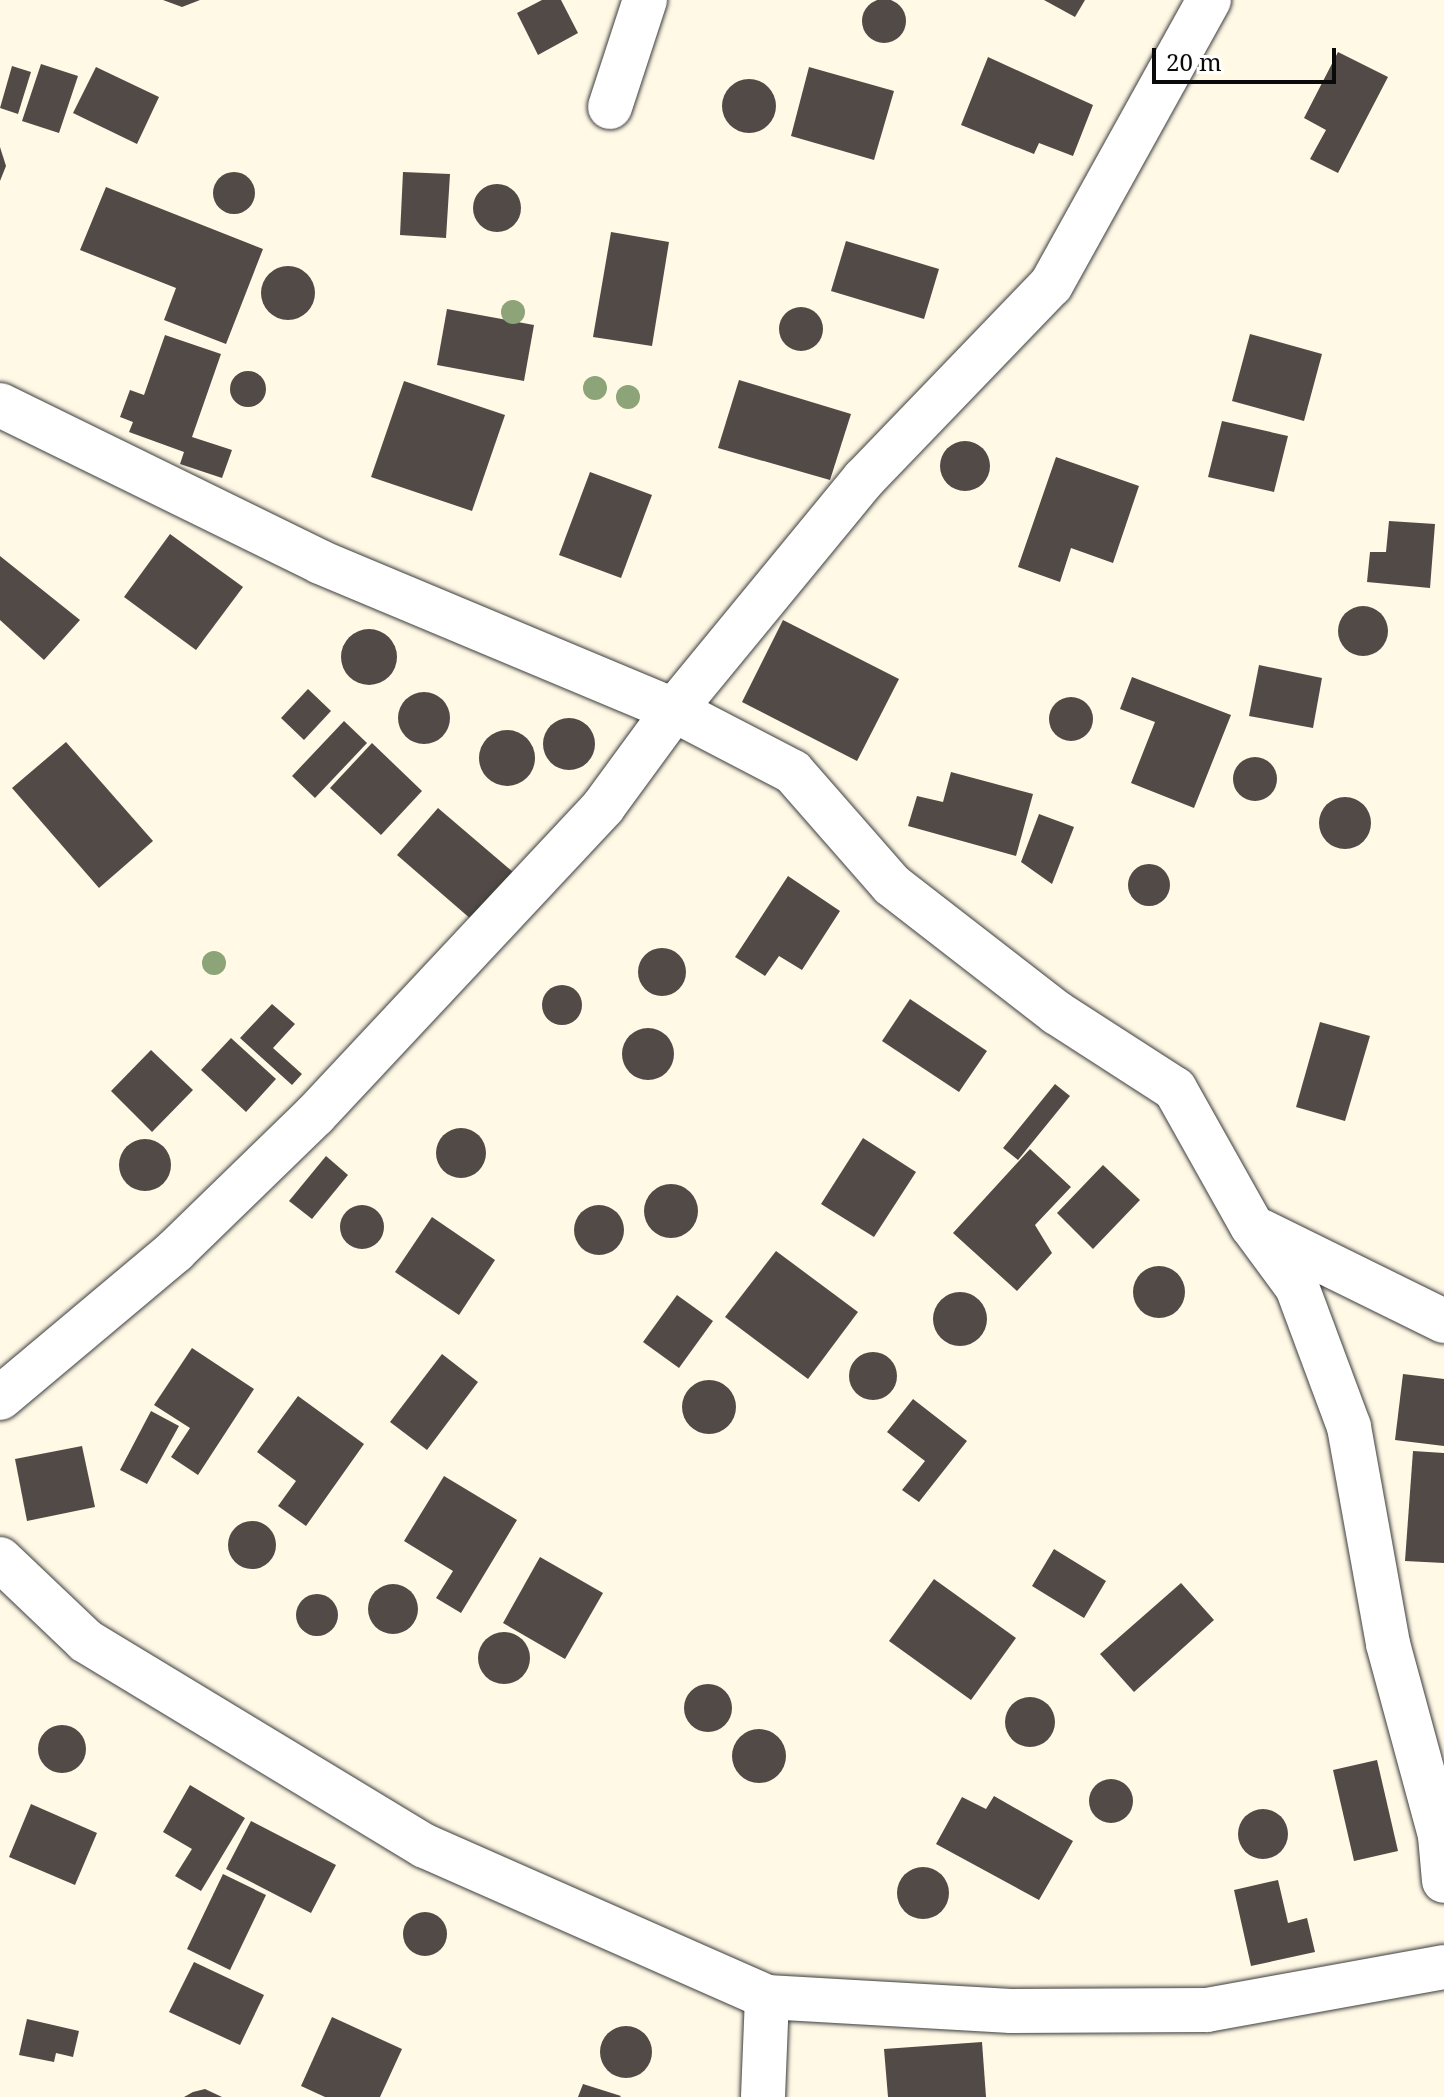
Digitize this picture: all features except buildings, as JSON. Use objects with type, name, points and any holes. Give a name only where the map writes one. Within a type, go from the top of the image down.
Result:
[{"type":"street","points":[[610,107],[645,0]]},
{"type":"street","points":[[0,1398],[175,1251],[315,1115],[603,807],[674,710],[864,479],[1051,285],[1209,0]]},
{"type":"street","points":[[0,405],[320,562],[674,710],[793,772],[892,885],[1057,1013],[1175,1089],[1252,1226],[1297,1287],[1349,1427],[1388,1644],[1440,1836],[1444,1881]]},
{"type":"street","points":[[1252,1226],[1444,1321]]},
{"type":"street","points":[[0,1559],[86,1641],[425,1846],[767,1997],[1011,2011],[1207,2010],[1444,1967]]},
{"type":"street","points":[[763,2097],[767,1997]]}]
